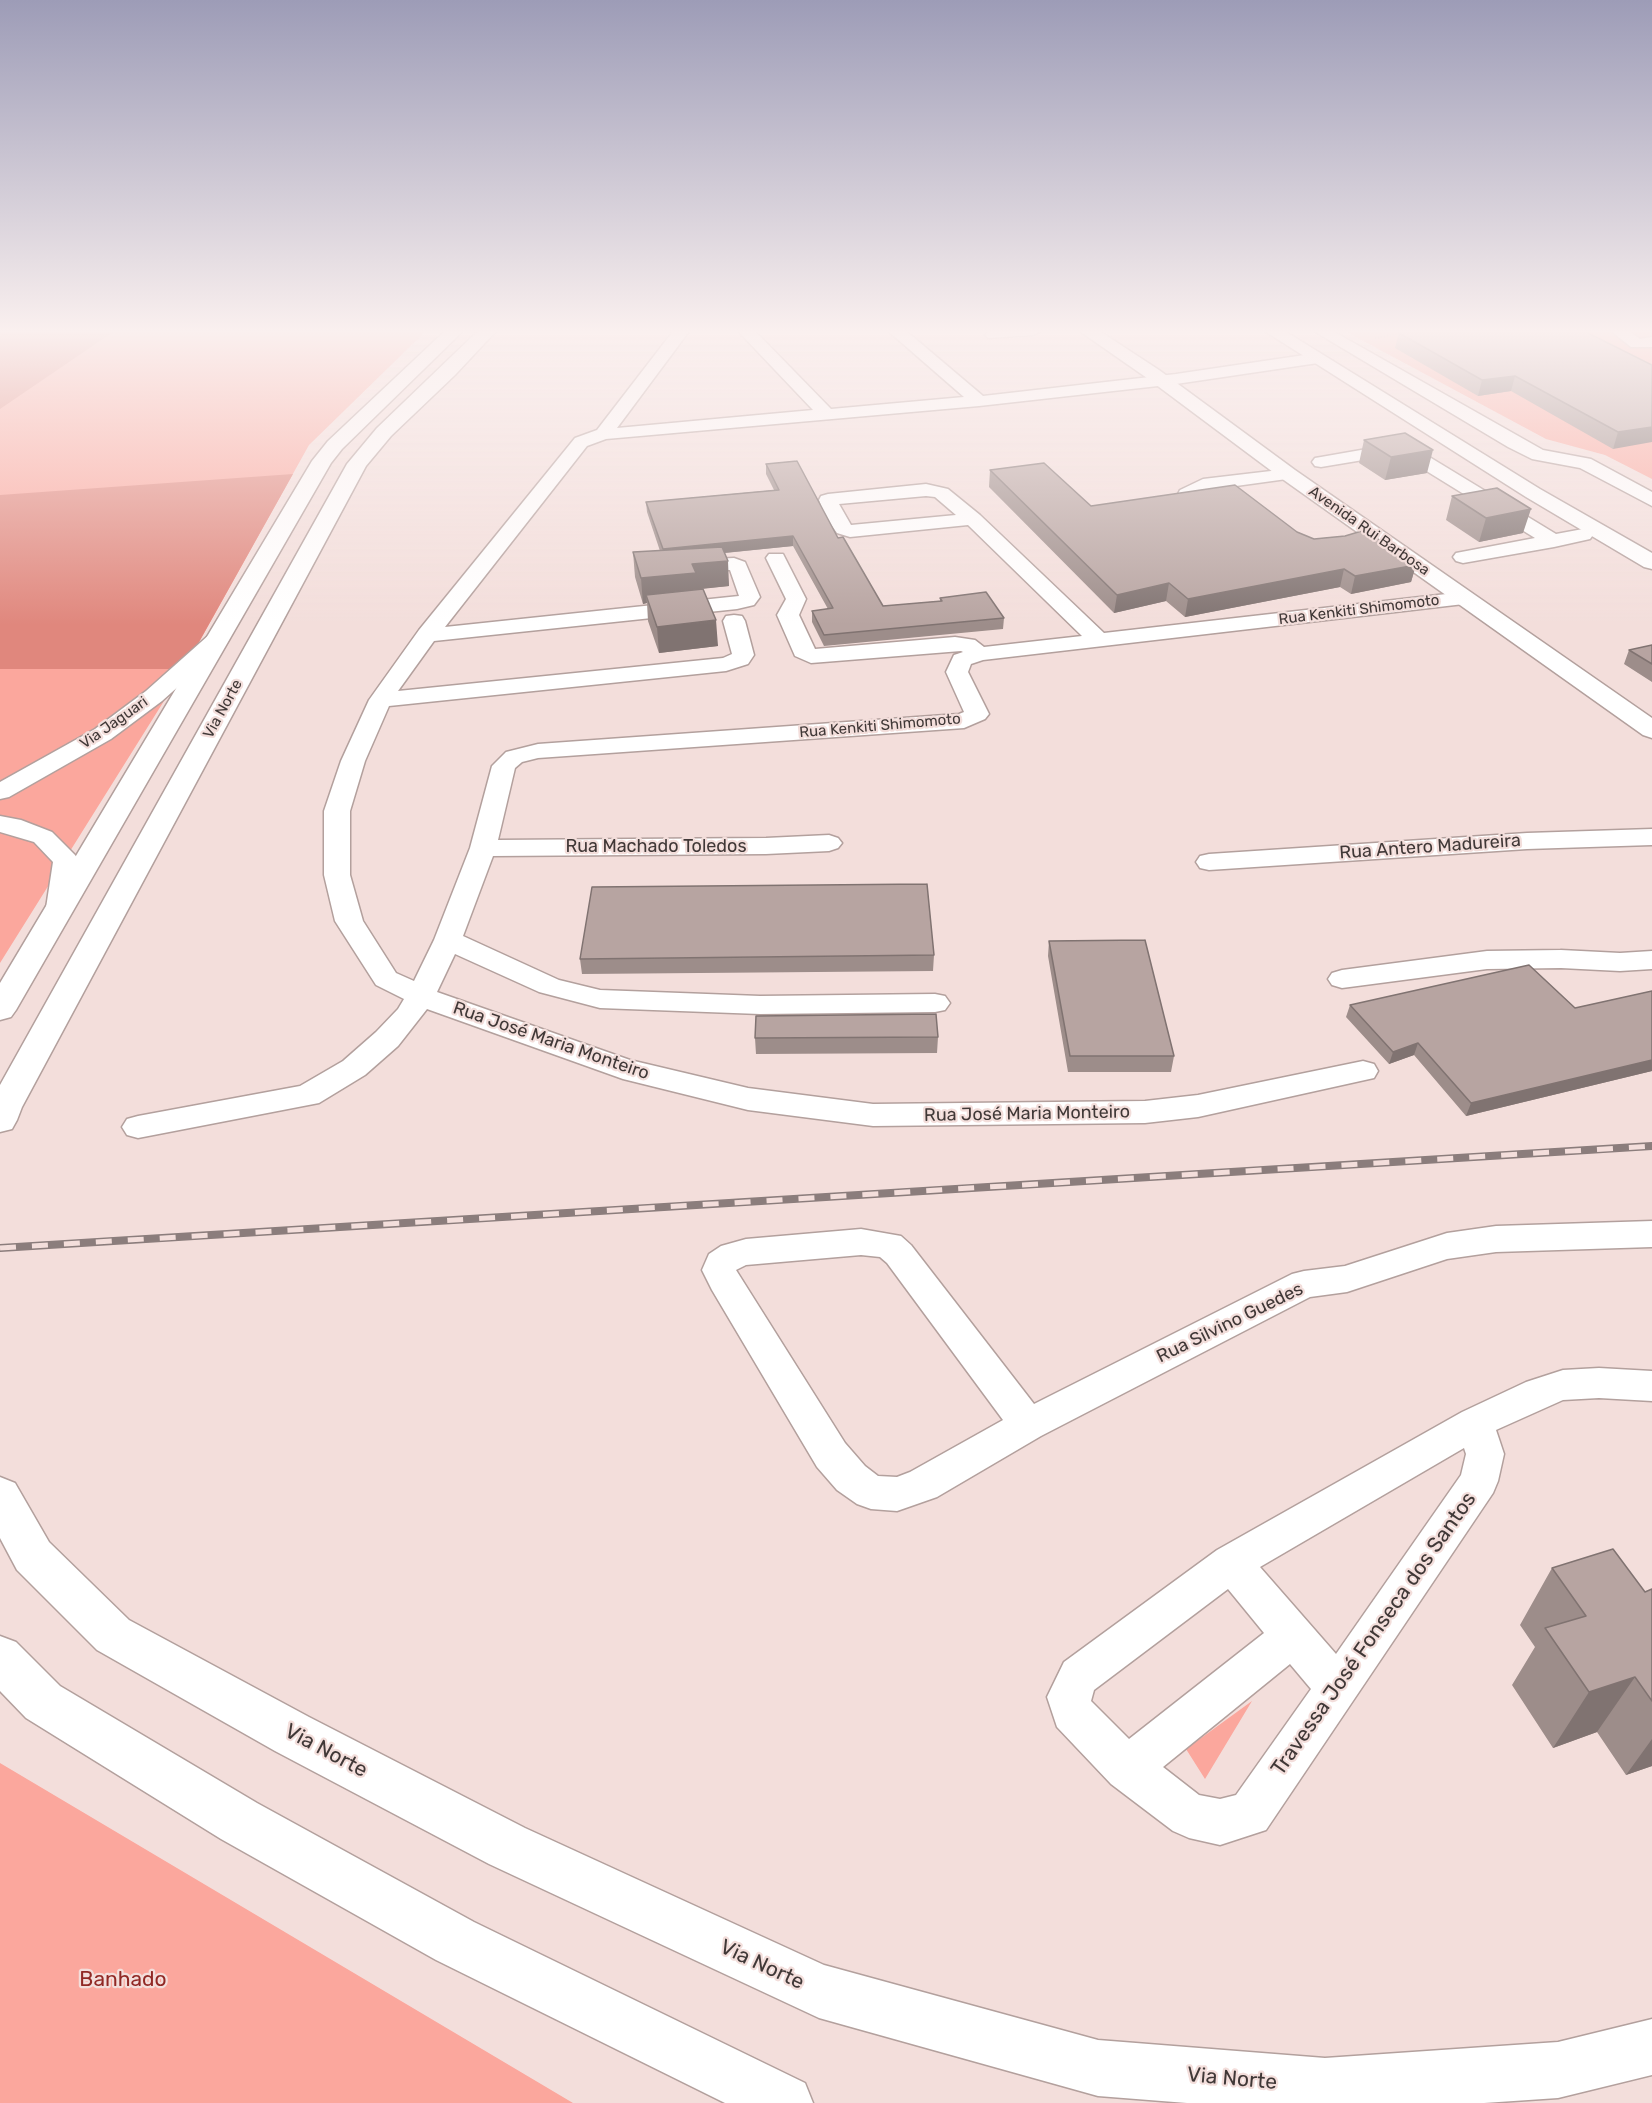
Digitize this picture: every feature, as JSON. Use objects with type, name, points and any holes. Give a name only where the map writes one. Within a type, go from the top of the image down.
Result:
[{"type":"main road","points":[[0,1010],[322,461],[353,428]]},
{"type":"main road","name":"Via Norte","points":[[0,1120],[5,1107],[357,464],[388,428]]},
{"type":"main road","name":"Avenida Rui Barbosa","points":[[1225,428],[1652,730]]},
{"type":"main road","points":[[1430,428],[1652,562]]},
{"type":"main road","name":"Via Norte","points":[[0,1496],[33,1556],[113,1635],[292,1734],[507,1846],[819,1991],[1098,2068],[1325,2086],[1558,2070],[1652,2047]]},
{"type":"main road","points":[[0,1658],[43,1702],[239,1821],[455,1941],[776,2101],[785,2103]]},
{"type":"street","points":[[603,434],[607,428]]},
{"type":"street","points":[[603,434],[672,428]]},
{"type":"street","points":[[1488,428],[1652,520]]},
{"type":"street","name":"Rua José Maria Monteiro","points":[[603,434],[581,442],[427,635],[380,700],[353,761],[337,812],[337,875],[349,921],[386,979],[421,996],[623,1069],[748,1099],[873,1115],[946,1116],[1145,1112],[1198,1106],[1363,1071]]},
{"type":"street","points":[[1321,462],[1425,444]]},
{"type":"street","points":[[1402,448],[1554,541]]},
{"type":"street","points":[[1539,455],[1585,463],[1652,500]]},
{"type":"street","points":[[1460,483],[1483,474],[1486,470],[1485,462]]},
{"type":"street","points":[[1248,502],[1239,495],[1227,492],[1187,494],[1203,485],[1288,474]]},
{"type":"street","points":[[1460,483],[1496,483],[1533,492]]},
{"type":"street","points":[[973,519],[856,531],[844,529],[828,500],[934,490],[942,493],[973,519],[1099,640]]},
{"type":"street","points":[[1350,542],[1375,535]]},
{"type":"street","points":[[1462,557],[1583,535]]},
{"type":"street","points":[[776,558],[796,599],[788,615],[803,651],[811,656],[955,644],[967,645],[980,654]]},
{"type":"street","points":[[427,635],[737,603],[747,601],[750,597],[738,566],[734,564],[716,563],[670,567]]},
{"type":"street","name":"Rua Kenkiti Shimomoto","points":[[138,1128],[308,1095],[354,1068],[379,1046],[408,1016],[421,996],[448,940],[483,848],[504,766],[514,757],[538,751],[964,721],[977,714],[957,672],[962,660],[980,654],[1464,598]]},
{"type":"street","points":[[380,700],[726,664],[740,659],[743,655],[734,621]]},
{"type":"street","name":"Via Jaguari","points":[[0,792],[103,734],[154,696],[218,639]]},
{"type":"street","points":[[0,824],[12,825],[43,837],[66,861],[60,908]]},
{"type":"street","name":"Rua Antero Madureira","points":[[1209,862],[1527,841],[1652,837]]},
{"type":"street","name":"Rua Machado Toledos","points":[[483,848],[766,846],[829,843]]},
{"type":"street","points":[[448,940],[549,986],[600,999],[760,1005],[934,1004]]},
{"type":"street","points":[[1342,979],[1487,960],[1561,959],[1620,962],[1652,960]]},
{"type":"street","name":"Rua Silvino Guedes","points":[[1028,1425],[899,1254],[889,1245],[861,1242],[746,1252],[721,1263],[719,1270],[724,1281],[831,1455],[851,1479],[871,1492],[897,1494],[923,1485],[1028,1425],[1304,1284],[1347,1279],[1447,1246],[1496,1239],[1652,1234]]},
{"type":"street","points":[[1474,1423],[1539,1393],[1563,1385],[1599,1383],[1652,1386]]},
{"type":"street","name":"Travessa José Fonseca dos Santos","points":[[1474,1423],[1485,1454],[1479,1481],[1250,1814],[1220,1822],[1190,1815],[1127,1768],[1072,1712],[1069,1696],[1079,1676],[1231,1563],[1474,1423]]},
{"type":"street","points":[[1231,1563],[1336,1686]]},
{"type":"street","points":[[1127,1768],[1293,1636]]},
{"type":"green space","points":[[0,428],[326,428],[309,445],[184,669],[0,963]]},
{"type":"green space","points":[[1526,428],[1652,428],[1652,479],[1605,455],[1546,439]]},
{"type":"green space","points":[[1252,1701],[1205,1779],[1186,1749]]},
{"type":"green space","name":"Banhado","points":[[0,1763],[573,2103],[0,2103]]},
{"type":"shaded area","points":[[293,474],[184,669],[0,669],[0,495]]},
{"type":"building","points":[[1611,428],[1644,428],[1618,432]]},
{"type":"building","points":[[1405,433],[1433,450],[1391,457],[1364,440]]},
{"type":"building","points":[[797,461],[838,538],[843,537],[883,606],[942,601],[940,598],[986,592],[1004,618],[824,635],[812,611],[833,608],[793,536],[663,549],[646,502],[779,490],[766,464]]},
{"type":"building","points":[[1044,463],[1091,506],[1235,485],[1297,532],[1314,539],[1345,536],[1365,530],[1416,565],[1355,576],[1344,569],[1188,599],[1169,583],[1117,595],[990,470]]},
{"type":"building","points":[[1497,488],[1531,509],[1486,518],[1452,496]]},
{"type":"building","points":[[722,547],[728,561],[692,564],[696,573],[641,578],[633,552]]},
{"type":"building","points":[[703,589],[716,620],[657,627],[646,595]]},
{"type":"building","points":[[1652,645],[1652,664],[1629,650]]},
{"type":"building","points":[[927,884],[934,955],[580,959],[592,887]]},
{"type":"building","points":[[1145,940],[1174,1056],[1070,1056],[1049,941]]},
{"type":"building","points":[[1529,965],[1575,1008],[1652,991],[1652,1060],[1471,1103],[1418,1043],[1393,1052],[1350,1005]]},
{"type":"building","points":[[936,1014],[938,1037],[755,1038],[756,1016]]},
{"type":"building","points":[[1613,1549],[1645,1592],[1652,1589],[1652,1701],[1635,1677],[1589,1692],[1545,1628],[1586,1616],[1552,1568]]},
{"type":"railway","points":[[0,1248],[1652,1146]]}]
